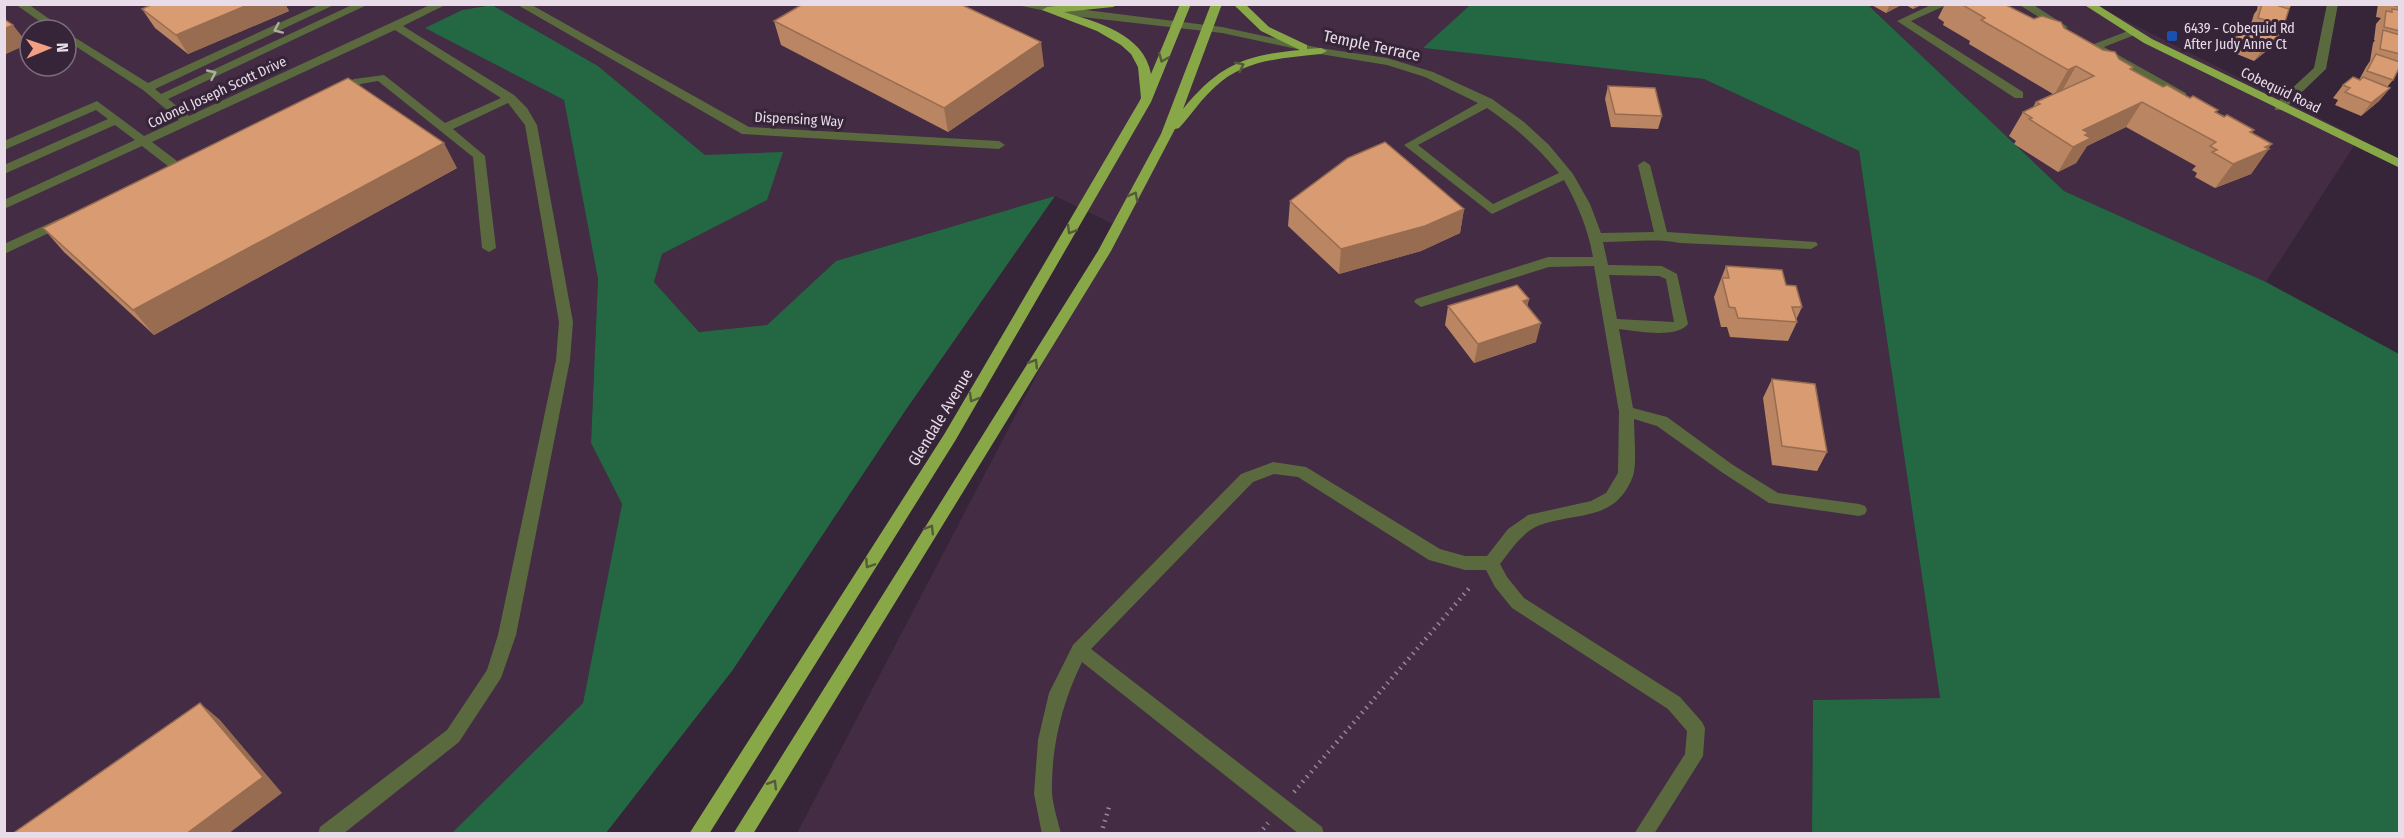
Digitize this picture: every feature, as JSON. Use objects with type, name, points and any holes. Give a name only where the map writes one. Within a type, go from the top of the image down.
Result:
[{"type":"main road","points":[[1047,10],[1113,4]]},
{"type":"main road","name":"Glendale Avenue","points":[[698,834],[950,437],[1144,102],[1186,4]]},
{"type":"main road","points":[[742,834],[1104,251],[1167,134],[1210,28],[1217,4]]},
{"type":"main road","points":[[1238,4],[1265,29],[1303,47]]},
{"type":"main road","name":"Cobequid Road","points":[[2088,4],[2133,32],[2280,107],[2400,164]]},
{"type":"main road","points":[[1047,10],[1126,42],[1143,63],[1146,79],[1144,102]]},
{"type":"main road","points":[[1167,134],[1217,78],[1241,64],[1258,58],[1321,51]]},
{"type":"street","points":[[20,4],[40,18]]},
{"type":"street","points":[[147,88],[331,4]]},
{"type":"street","points":[[159,99],[364,4]]},
{"type":"street","name":"Colonel Joseph Scott Drive","points":[[4,205],[442,4]]},
{"type":"street","name":"Dispensing Way","points":[[521,4],[746,131],[999,145]]},
{"type":"street","name":"Temple Terrace","points":[[1018,4],[1047,10],[1210,28],[1394,64],[1451,82],[1488,102],[1554,156],[1568,174],[1590,216],[1596,237],[1626,412],[1626,474],[1612,497],[1595,507],[1534,520],[1514,534],[1491,563]]},
{"type":"street","points":[[1944,4],[1903,21],[2019,95]]},
{"type":"street","points":[[2024,4],[2072,33],[2063,38]]},
{"type":"street","points":[[2280,107],[2320,69],[2333,4]]},
{"type":"street","points":[[327,834],[453,736],[495,673],[507,635],[548,443],[563,360],[566,322],[536,140],[523,111],[510,98],[396,26]]},
{"type":"street","points":[[2133,32],[2093,49],[2122,62],[2194,103]]},
{"type":"street","points":[[78,43],[147,88],[188,121]]},
{"type":"street","points":[[326,96],[358,81],[380,77],[480,156],[489,248]]},
{"type":"street","points":[[445,128],[510,98]]},
{"type":"street","points":[[1488,102],[1410,145],[1492,210],[1568,174]]},
{"type":"street","points":[[4,146],[97,105],[177,167]]},
{"type":"street","points":[[4,170],[116,120]]},
{"type":"street","points":[[1644,165],[1661,235]]},
{"type":"street","points":[[4,249],[69,219]]},
{"type":"street","points":[[1596,237],[1645,238],[1661,235],[1680,239],[1811,245]]},
{"type":"street","points":[[1421,302],[1548,262],[1662,271],[1672,277],[1681,324],[1672,328],[1611,324]]},
{"type":"street","points":[[1626,412],[1662,421],[1728,469],[1776,499],[1858,510]]},
{"type":"street","points":[[1052,834],[1043,794],[1047,740],[1058,693],[1079,650],[1247,478],[1273,468],[1301,471],[1435,555],[1465,562],[1491,563],[1501,582],[1518,603],[1674,703],[1696,728],[1694,756],[1643,834]]},
{"type":"street","points":[[1079,650],[1315,834]]},
{"type":"path","points":[[1259,834],[1472,585]]},
{"type":"path","points":[[1101,834],[1109,807]]},
{"type":"shaded area","points":[[5,5],[488,5],[462,10],[426,28],[564,100],[598,279],[591,443],[622,504],[583,703],[452,833],[5,834]]},
{"type":"shaded area","points":[[492,5],[1470,5],[1424,48],[1704,79],[1859,151],[1940,698],[1813,700],[1812,833],[797,833],[1115,225],[1055,196],[836,261],[767,325],[699,332],[654,282],[662,254],[766,200],[705,155],[598,66]]},
{"type":"shaded area","points":[[1868,5],[2095,5],[2359,138],[2266,282],[2064,191]]},
{"type":"green space","points":[[492,5],[598,66],[705,155],[783,152],[767,200],[662,254],[654,282],[699,332],[767,325],[836,261],[1055,196],[905,411],[732,671],[606,833],[452,833],[583,703],[622,504],[591,443],[598,279],[564,100],[425,28],[462,10]]},
{"type":"green space","points":[[1470,5],[1868,5],[2064,191],[2266,282],[2399,354],[2399,833],[1812,833],[1813,700],[1940,698],[1859,151],[1704,79],[1423,48]]},
{"type":"building","points":[[153,4],[250,4],[176,35],[142,9]]},
{"type":"building","points":[[803,4],[960,4],[1041,42],[944,108],[774,21]]},
{"type":"building","points":[[1961,4],[2004,4],[2034,19],[2042,16],[2061,22],[2064,28],[2103,50],[2115,52],[2119,59],[2133,67],[2130,69],[2163,87],[2167,85],[2190,98],[2193,96],[2218,110],[2215,112],[2224,117],[2227,115],[2254,130],[2250,132],[2272,144],[2265,147],[2269,149],[2233,164],[2212,152],[2217,150],[2210,146],[2216,142],[2142,102],[2083,130],[2089,133],[2085,135],[2091,138],[2073,147],[2029,119],[2032,118],[2023,112],[2040,104],[2036,102],[2094,76],[2076,66],[2068,70],[1981,20],[1985,18]]},
{"type":"building","points":[[2262,4],[2273,4],[2289,9],[2284,25],[2258,18]]},
{"type":"building","points":[[2392,9],[2400,10],[2400,31],[2384,27],[2386,11],[2392,12]]},
{"type":"building","points":[[4,19],[13,25],[4,29]]},
{"type":"building","points":[[2252,24],[2279,35],[2263,49],[2236,37]]},
{"type":"building","points":[[2383,30],[2400,35],[2400,54],[2380,49]]},
{"type":"building","points":[[2376,54],[2400,62],[2393,80],[2367,71]]},
{"type":"building","points":[[2353,77],[2360,80],[2363,77],[2390,88],[2371,103],[2345,92],[2350,88],[2343,85]]},
{"type":"building","points":[[348,78],[444,143],[133,310],[43,228]]},
{"type":"building","points":[[1608,86],[1655,88],[1662,116],[1615,114]]},
{"type":"building","points":[[1385,142],[1464,209],[1425,226],[1341,249],[1290,201],[1348,158]]},
{"type":"building","points":[[1726,266],[1782,270],[1786,285],[1796,286],[1802,307],[1792,307],[1797,322],[1738,318],[1735,308],[1729,307],[1722,278],[1729,278]]},
{"type":"building","points":[[1517,285],[1529,299],[1523,301],[1541,323],[1478,344],[1448,306]]},
{"type":"building","points":[[1772,379],[1815,384],[1827,452],[1782,446]]},
{"type":"building","points":[[200,703],[263,777],[186,834],[12,834]]},
{"type":"place","name":"6439 - Cobequid Rd After Judy Anne Ct","points":[[2172,36]]}]
